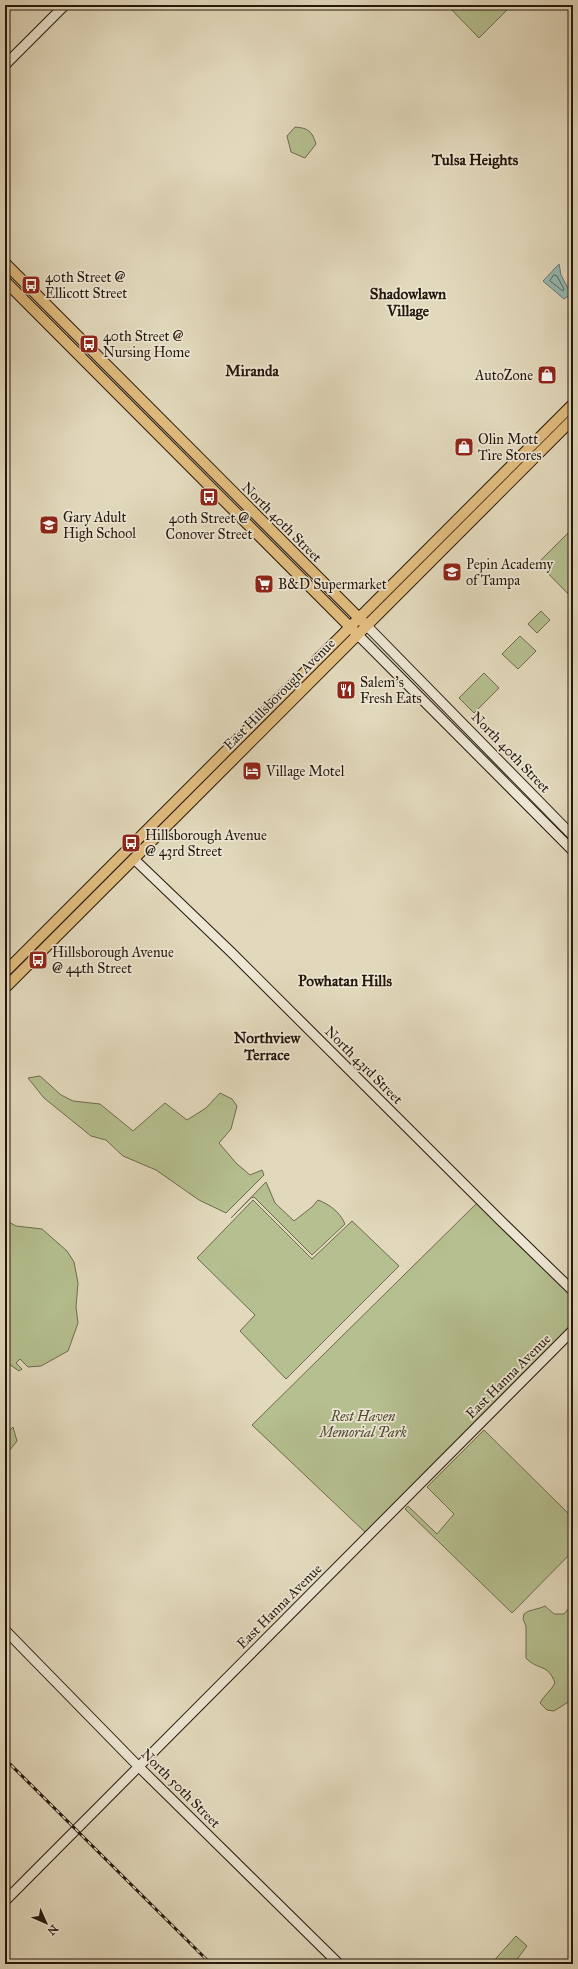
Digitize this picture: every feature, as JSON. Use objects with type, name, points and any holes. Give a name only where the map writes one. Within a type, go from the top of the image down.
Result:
[{"type":"main road","name":"North 40th Street","points":[[5,263],[367,626]]},
{"type":"main road","name":"North 40th Street","points":[[5,281],[358,635]]},
{"type":"main road","points":[[66,342],[84,351],[92,351]]},
{"type":"main road","points":[[79,355],[94,360],[109,368]]},
{"type":"main road","name":"East Hillsborough Avenue","points":[[5,972],[573,404]]},
{"type":"main road","name":"East Hillsborough Avenue","points":[[5,988],[573,419]]},
{"type":"main road","points":[[525,467],[527,458],[526,452]]},
{"type":"main road","points":[[467,526],[472,515],[474,502]]},
{"type":"main road","points":[[134,859],[133,853],[139,847],[139,837]]},
{"type":"main road","points":[[121,871],[122,865],[127,858],[126,850]]},
{"type":"street","points":[[5,66],[65,5]]},
{"type":"street","name":"North 40th Street","points":[[367,626],[573,836]]},
{"type":"street","name":"North 40th Street","points":[[358,635],[573,851]]},
{"type":"street","name":"North 43rd Street","points":[[134,859],[231,952],[573,1291]]},
{"type":"street","name":"East Hanna Avenue","points":[[5,1901],[573,1330]]},
{"type":"street","name":"North 50th Street","points":[[5,1630],[139,1767],[339,1964]]},
{"type":"green space","points":[[447,5],[512,5],[479,38]]},
{"type":"green space","points":[[295,127],[303,128],[309,131],[316,144],[305,158],[291,152],[287,136]]},
{"type":"green space","points":[[573,528],[573,599],[538,563]]},
{"type":"green space","points":[[541,611],[550,620],[537,633],[528,624]]},
{"type":"green space","points":[[520,636],[536,651],[518,669],[502,654]]},
{"type":"green space","points":[[484,673],[499,688],[474,713],[459,698]]},
{"type":"green space","points":[[40,1076],[61,1095],[73,1101],[100,1104],[133,1131],[165,1103],[187,1120],[206,1108],[220,1093],[232,1099],[237,1106],[231,1129],[219,1143],[236,1163],[250,1175],[262,1170],[264,1175],[226,1213],[199,1200],[156,1170],[123,1156],[106,1140],[91,1136],[44,1098],[28,1078]]},
{"type":"green space","points":[[266,1182],[275,1203],[294,1221],[312,1207],[318,1200],[334,1209],[345,1224],[312,1255],[254,1197],[251,1198],[231,1218]]},
{"type":"green space","points":[[253,1200],[312,1259],[352,1221],[399,1266],[286,1379],[240,1331],[255,1315],[197,1258]]},
{"type":"green space","name":"Rest Haven Memorial Park","points":[[477,1203],[527,1249],[526,1252],[562,1284],[564,1289],[573,1295],[573,1325],[421,1476],[368,1532],[365,1532],[252,1425]]},
{"type":"green space","points":[[5,1220],[16,1226],[42,1229],[67,1251],[74,1262],[78,1283],[76,1307],[78,1323],[68,1351],[41,1366],[28,1367],[20,1359],[16,1363],[22,1369],[19,1371],[9,1364],[5,1367]]},
{"type":"green space","points":[[13,1427],[17,1441],[5,1456],[5,1435]]},
{"type":"green space","points":[[484,1430],[573,1518],[573,1551],[512,1613],[405,1509],[408,1506],[437,1534],[454,1514],[427,1487]]},
{"type":"green space","points":[[573,1603],[573,1699],[554,1711],[547,1710],[540,1703],[555,1683],[549,1672],[530,1662],[526,1658],[526,1626],[523,1619],[524,1614],[545,1606],[554,1614],[564,1614]]},
{"type":"green space","points":[[516,1936],[527,1946],[515,1962],[516,1964],[491,1964]]},
{"type":"water","points":[[559,264],[561,275],[571,294],[564,299],[543,281]]},
{"type":"railway","points":[[5,1759],[211,1964]]},
{"type":"place","name":"40th Street @ Ellicott Street","points":[[31,285]]},
{"type":"place","name":"40th Street @ Nursing Home","points":[[89,344]]},
{"type":"place","name":"AutoZone","points":[[547,375]]},
{"type":"place","name":"Olin Mott Tire Stores","points":[[464,447]]},
{"type":"place","name":"40th Street @ Conover Street","points":[[209,497]]},
{"type":"place","name":"Gary Adult High School","points":[[49,525]]},
{"type":"place","name":"Pepin Academy of Tampa","points":[[452,572]]},
{"type":"place","name":"B&D Supermarket","points":[[264,584]]},
{"type":"place","name":"Salem’s Fresh Eats","points":[[346,690]]},
{"type":"place","name":"Village Motel","points":[[252,771]]},
{"type":"place","name":"Hillsborough Avenue @ 43rd Street","points":[[131,843]]},
{"type":"place","name":"Hillsborough Avenue @ 44th Street","points":[[38,960]]},
{"type":"district","name":"Tulsa Heights","points":[[475,160]]},
{"type":"district","name":"Shadowlawn Village","points":[[408,302]]},
{"type":"district","name":"Miranda","points":[[252,371]]},
{"type":"district","name":"Powhatan Hills","points":[[345,981]]},
{"type":"district","name":"Northview Terrace","points":[[267,1046]]}]
